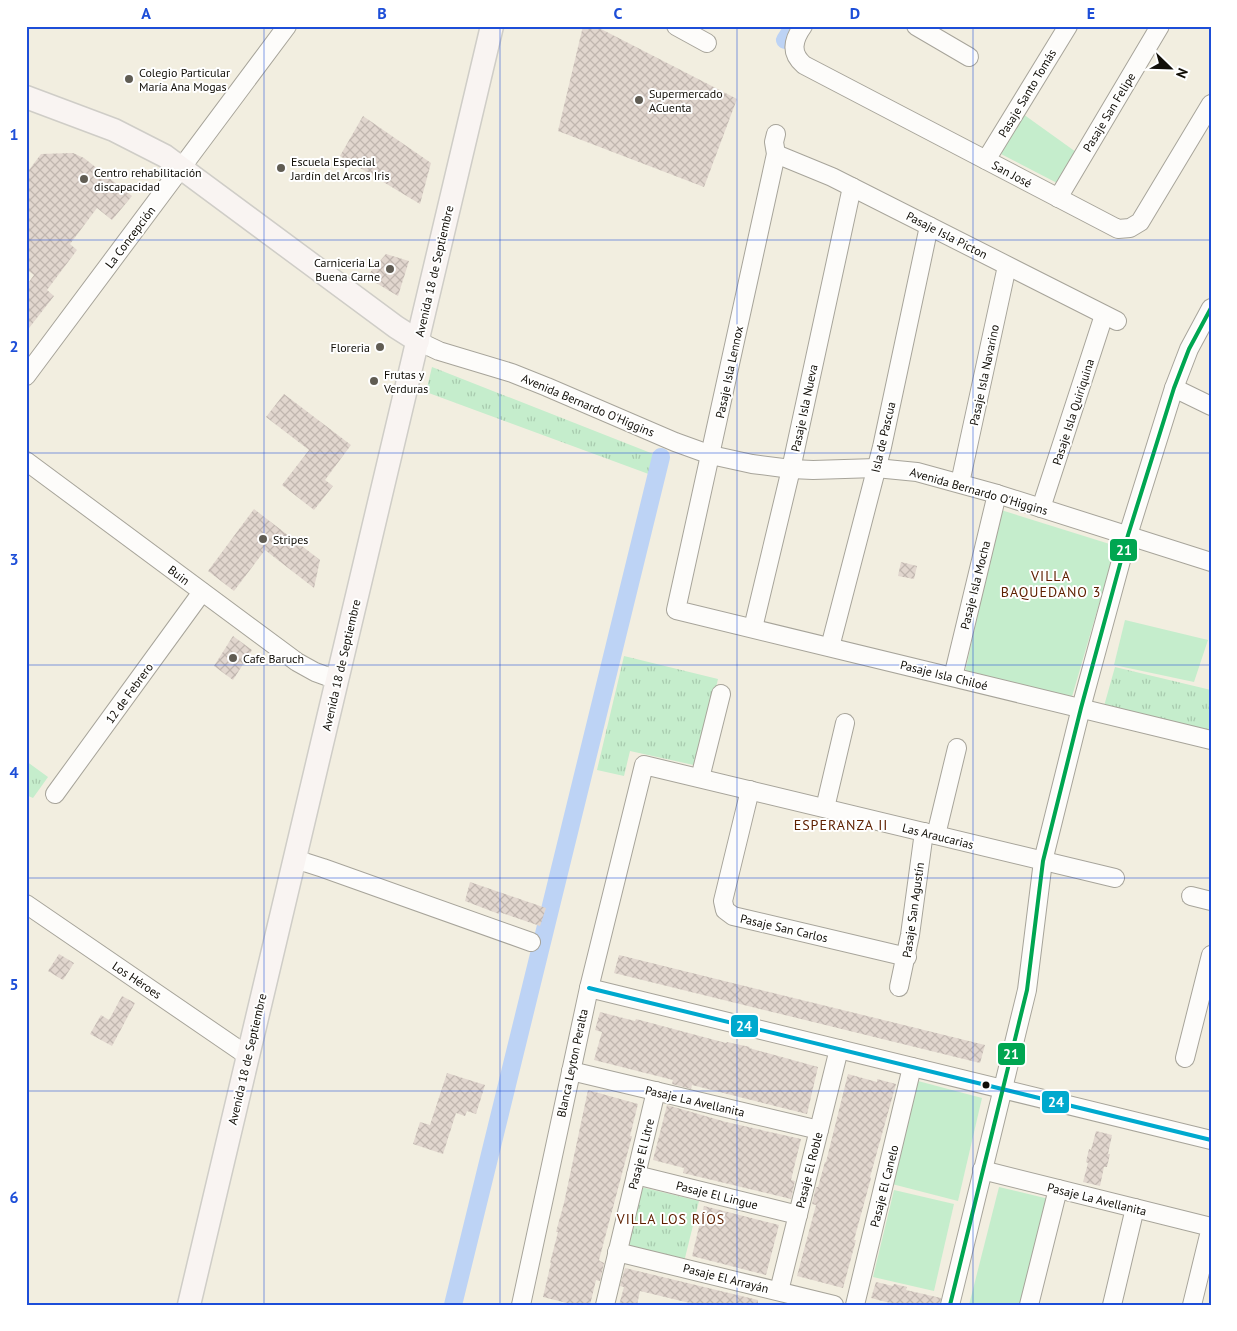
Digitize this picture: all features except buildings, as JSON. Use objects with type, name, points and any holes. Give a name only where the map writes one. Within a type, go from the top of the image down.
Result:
[{"type":"main road","name":"Avenida 18 de Septiembre","points":[[189,1305],[492,26]]},
{"type":"main road","name":"Avenida Bernardo O'Higgins","points":[[26,97],[129,136],[159,153],[182,168],[396,327],[418,341]]},
{"type":"street","name":"La Concepción","points":[[26,376],[287,26]]},
{"type":"street","points":[[676,26],[706,42]]},
{"type":"street","name":"San José","points":[[803,26],[796,36],[794,50],[796,56],[804,65],[1118,229],[1135,226],[1143,216],[1211,104]]},
{"type":"street","points":[[916,26],[969,57]]},
{"type":"street","name":"Pasaje Santo Tomás","points":[[986,160],[1068,26]]},
{"type":"street","name":"Pasaje San Felipe","points":[[1058,198],[1160,26]]},
{"type":"street","name":"Pasaje Isla Lennox","points":[[676,610],[776,154],[774,142],[776,134]]},
{"type":"street","name":"Pasaje Isla Picton","points":[[776,154],[812,167],[1110,318]]},
{"type":"street","name":"Pasaje Isla Nueva","points":[[752,628],[791,469],[852,187]]},
{"type":"street","name":"Isla de Pascua","points":[[830,647],[876,468],[929,226]]},
{"type":"street","name":"Pasaje Isla Navarino","points":[[960,483],[1008,266]]},
{"type":"street","points":[[950,1305],[1030,972],[1043,861],[1081,708],[1128,535],[1174,388],[1189,349],[1209,313]]},
{"type":"street","name":"Pasaje Isla Quiriquina","points":[[1041,508],[1110,318]]},
{"type":"street","name":"Avenida Bernardo O'Higgins","points":[[418,341],[439,351],[512,373],[547,386],[669,440],[711,455],[752,464],[791,469],[876,468],[917,472],[997,494],[1211,562]]},
{"type":"street","points":[[1174,388],[1211,406]]},
{"type":"street","name":"Buin","points":[[26,461],[302,665],[314,672],[337,680]]},
{"type":"street","name":"Pasaje Isla Mocha","points":[[952,677],[997,494]]},
{"type":"street","name":"12 de Febrero","points":[[55,794],[202,592]]},
{"type":"street","name":"Pasaje Isla Chiloé","points":[[676,610],[1211,740]]},
{"type":"street","points":[[700,778],[721,694]]},
{"type":"street","points":[[824,808],[845,723]]},
{"type":"street","name":"Pasaje San Agustín","points":[[899,987],[907,957],[930,834],[957,748]]},
{"type":"street","name":"Las Araucarias","points":[[644,765],[1115,878]]},
{"type":"street","name":"Blanca Leyton Peralta","points":[[521,1305],[589,988],[644,765]]},
{"type":"street","name":"Pasaje San Carlos","points":[[750,790],[723,900],[725,910],[733,916],[907,957]]},
{"type":"street","points":[[294,859],[530,942]]},
{"type":"street","points":[[1191,896],[1211,901]]},
{"type":"street","name":"Los Héroes","points":[[26,904],[248,1056]]},
{"type":"street","points":[[1185,1058],[1211,955]]},
{"type":"street","points":[[589,988],[1211,1140]]},
{"type":"street","name":"Pasaje El Roble","points":[[779,1292],[839,1049]]},
{"type":"street","name":"Pasaje El Canelo","points":[[855,1305],[912,1067]]},
{"type":"street","name":"Pasaje La Avellanita","points":[[571,1071],[819,1130]]},
{"type":"street","name":"Pasaje El Litre","points":[[605,1305],[656,1092]]},
{"type":"street","name":"Pasaje La Avellanita","points":[[982,1170],[1211,1227]]},
{"type":"street","name":"Pasaje El Lingue","points":[[636,1175],[798,1215]]},
{"type":"street","points":[[1029,1305],[1058,1189]]},
{"type":"street","points":[[1112,1305],[1135,1208]]},
{"type":"street","points":[[1192,1305],[1211,1227]]},
{"type":"street","name":"Pasaje El Arrayán","points":[[617,1252],[834,1305]]},
{"type":"green space","points":[[1023,114],[1076,152],[1057,183],[1001,154]]},
{"type":"green space","points":[[432,367],[661,457],[654,476],[426,392]]},
{"type":"green space","points":[[1001,510],[1116,546],[1071,700],[965,672]]},
{"type":"green space","points":[[1125,620],[1208,640],[1194,682],[1114,665]]},
{"type":"green space","points":[[624,656],[718,679],[698,766],[630,751],[624,776],[597,770]]},
{"type":"green space","points":[[1115,667],[1211,690],[1211,731],[1104,706]]},
{"type":"green space","points":[[26,761],[48,777],[33,798],[26,795]]},
{"type":"green space","points":[[918,1081],[982,1098],[958,1201],[892,1184]]},
{"type":"green space","points":[[641,1187],[699,1201],[684,1262],[626,1248]]},
{"type":"green space","points":[[999,1187],[1049,1199],[1022,1305],[969,1305]]},
{"type":"green space","points":[[894,1190],[954,1204],[934,1291],[873,1277]]},
{"type":"waterway","points":[[785,40],[794,26]]},
{"type":"waterway","points":[[453,1305],[661,457]]},
{"type":"transit line","name":"21","points":[[950,1305],[1027,990],[1043,861],[1081,708],[1128,535],[1174,388],[1189,349],[1211,308]]},
{"type":"transit line","name":"24","points":[[589,988],[1211,1140]]},
{"type":"place","name":"Colegio Particular María Ana Mogas","points":[[129,79]]},
{"type":"place","name":"Supermercado ACuenta","points":[[639,100]]},
{"type":"place","name":"Escuela Especial Jardín del Arcos Iris","points":[[281,168]]},
{"type":"place","name":"Centro rehabilitación discapacidad","points":[[84,179]]},
{"type":"place","name":"Carniceria La Buena Carne","points":[[390,269]]},
{"type":"place","name":"Floreria","points":[[380,347]]},
{"type":"place","name":"Frutas y Verduras","points":[[374,381]]},
{"type":"place","name":"Stripes","points":[[263,539]]},
{"type":"place","name":"Cafe Baruch","points":[[233,658]]},
{"type":"district","name":"VILLA BAQUEDANO 3","points":[[1051,584]]},
{"type":"district","name":"ESPERANZA II","points":[[841,825]]},
{"type":"district","name":"VILLA LOS RÍOS","points":[[671,1219]]}]
